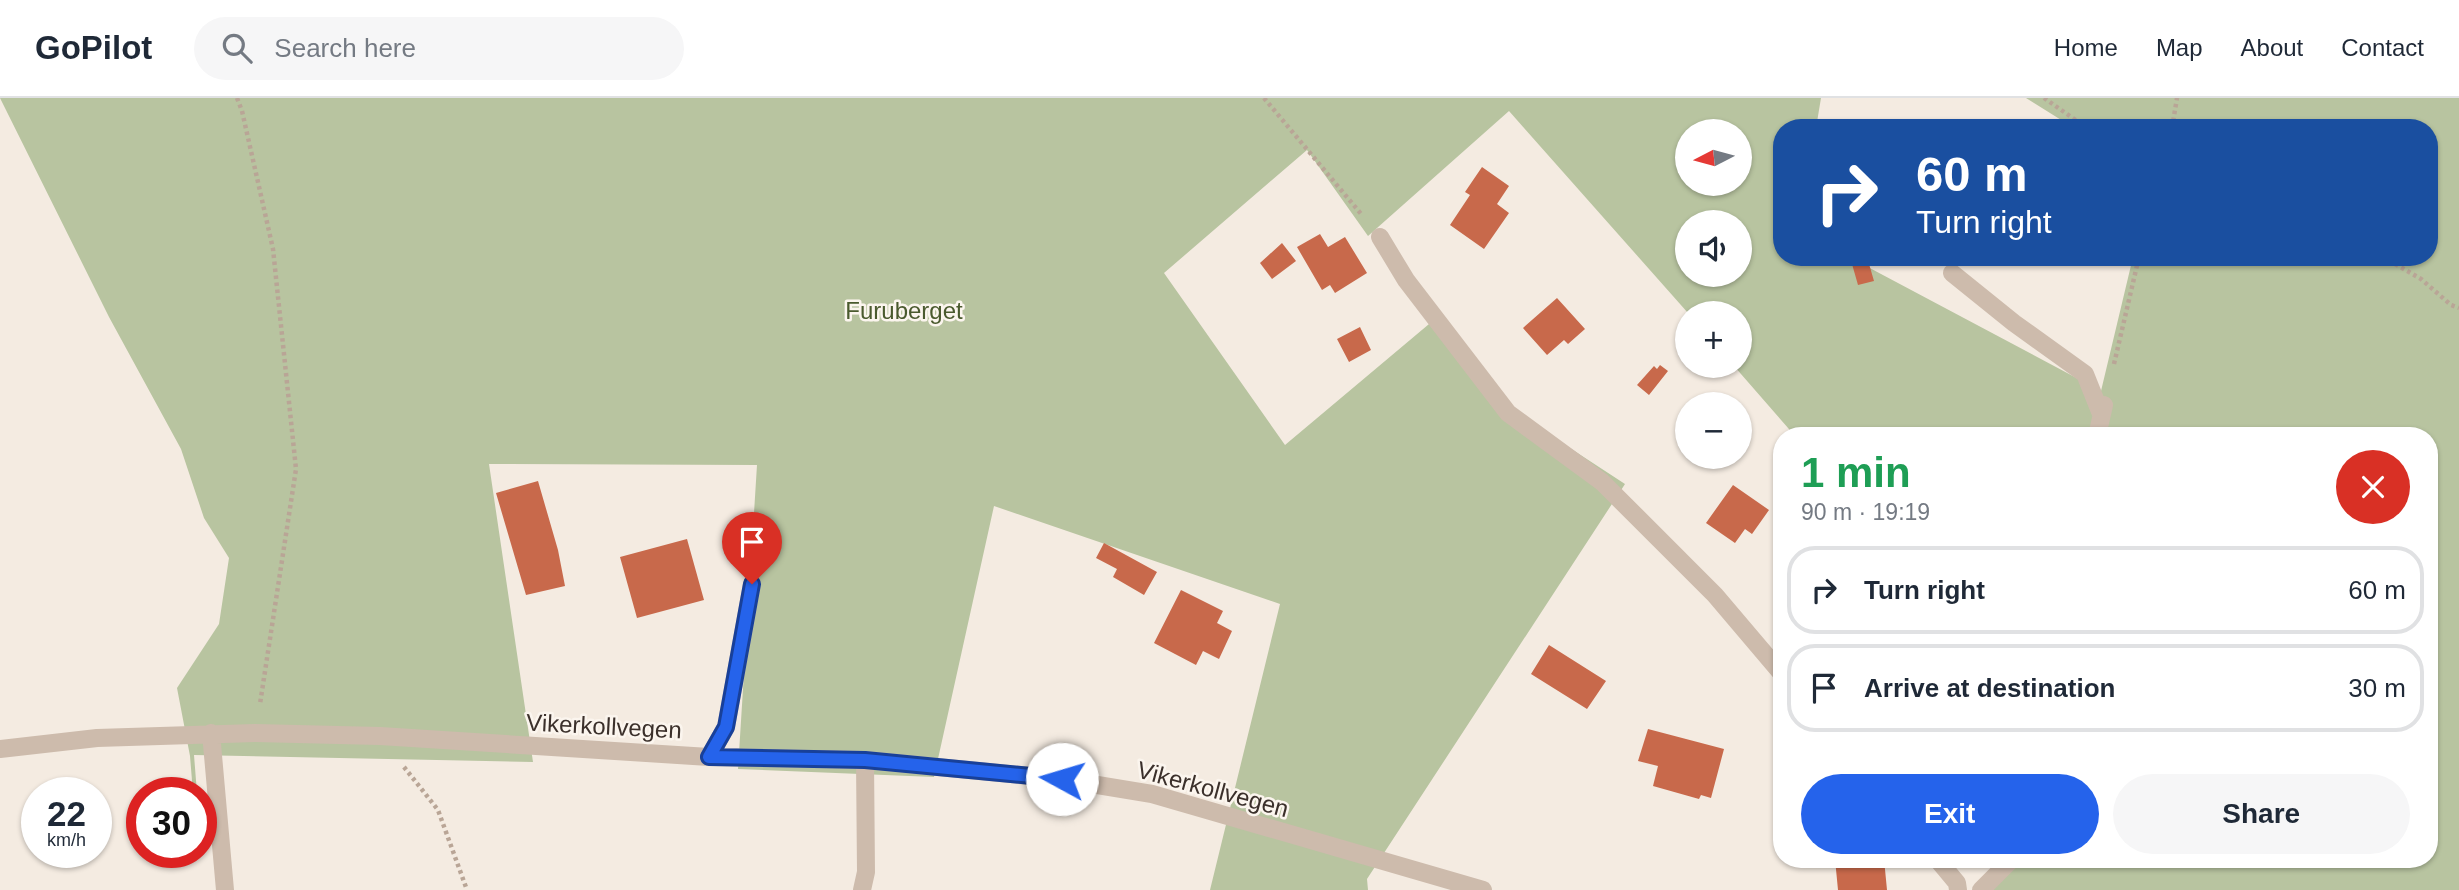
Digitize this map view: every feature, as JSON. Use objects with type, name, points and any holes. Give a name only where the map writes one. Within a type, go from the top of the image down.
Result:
[{"type":"street","points":[[1380,237],[1406,279],[1508,413],[1602,482],[1715,595],[1773,663]]},
{"type":"street","points":[[1952,273],[2014,323],[2085,374],[2102,410],[2099,427]]},
{"type":"street","points":[[709,757],[726,727],[752,584]]},
{"type":"street","points":[[211,733],[225,890]]},
{"type":"street","name":"Vikerkollvegen","points":[[0,748],[97,738],[255,733],[380,736],[709,757],[865,760],[1062,779],[1152,794],[1483,890]]},
{"type":"street","points":[[862,890],[866,872],[865,760]]},
{"type":"street","points":[[1944,868],[1957,883],[1958,890]]},
{"type":"street","points":[[1981,890],[2003,868]]},
{"type":"path","points":[[237,98],[273,249],[296,469],[255,733]]},
{"type":"path","points":[[1264,98],[1380,237]]},
{"type":"path","points":[[2044,98],[2074,119]]},
{"type":"path","points":[[2174,119],[2177,98]]},
{"type":"path","points":[[2102,410],[2137,266]]},
{"type":"path","points":[[2399,266],[2421,279],[2459,308]]},
{"type":"path","points":[[380,736],[438,810],[467,890]]},
{"type":"green space","name":"Furuberget","points":[[0,98],[1821,98],[1818,119],[1773,119],[1773,266],[1866,266],[2101,391],[2131,266],[2438,266],[2438,119],[2060,119],[2026,98],[2459,98],[2459,890],[1975,890],[1993,868],[2438,868],[2438,427],[1787,427],[1744,378],[1752,378],[1752,301],[1677,301],[1509,111],[1368,236],[1307,150],[1164,273],[1285,445],[1435,319],[1515,412],[1625,484],[1367,879],[1368,890],[1210,890],[1280,604],[994,506],[934,777],[738,769],[757,465],[489,464],[533,762],[194,755],[196,777],[192,777],[177,688],[219,624],[229,558],[204,518],[181,449],[109,317]]},
{"type":"building","points":[[1482,167],[1509,186],[1497,204],[1509,213],[1484,249],[1450,225],[1470,195],[1465,192]]},
{"type":"building","points":[[1320,234],[1328,247],[1345,237],[1367,273],[1335,293],[1330,285],[1322,290],[1297,247]]},
{"type":"building","points":[[1282,243],[1296,261],[1272,279],[1260,263]]},
{"type":"building","points":[[1853,266],[1870,266],[1874,281],[1858,285]]},
{"type":"building","points":[[1557,298],[1585,329],[1568,344],[1564,340],[1547,355],[1523,328]]},
{"type":"building","points":[[1360,327],[1371,350],[1349,362],[1337,339]]},
{"type":"building","points":[[1660,365],[1668,371],[1649,395],[1637,385],[1654,366],[1657,369]]},
{"type":"building","points":[[538,481],[558,550],[565,586],[526,595],[496,493]]},
{"type":"building","points":[[1733,485],[1769,510],[1752,534],[1745,529],[1735,543],[1706,523]]},
{"type":"building","points":[[687,539],[704,600],[637,618],[620,557]]},
{"type":"building","points":[[1104,543],[1157,572],[1144,595],[1113,577],[1117,569],[1096,558]]},
{"type":"building","points":[[1181,590],[1223,611],[1217,623],[1232,631],[1219,659],[1203,651],[1196,665],[1154,643]]},
{"type":"building","points":[[1549,645],[1606,681],[1587,709],[1531,674]]},
{"type":"building","points":[[1648,729],[1724,749],[1711,798],[1701,795],[1699,799],[1653,786],[1658,766],[1638,761]]},
{"type":"building","points":[[1836,868],[1885,868],[1887,890],[1838,890]]},
{"type":"route","points":[[752,584],[726,727],[709,757],[865,760],[1062,779]]}]
